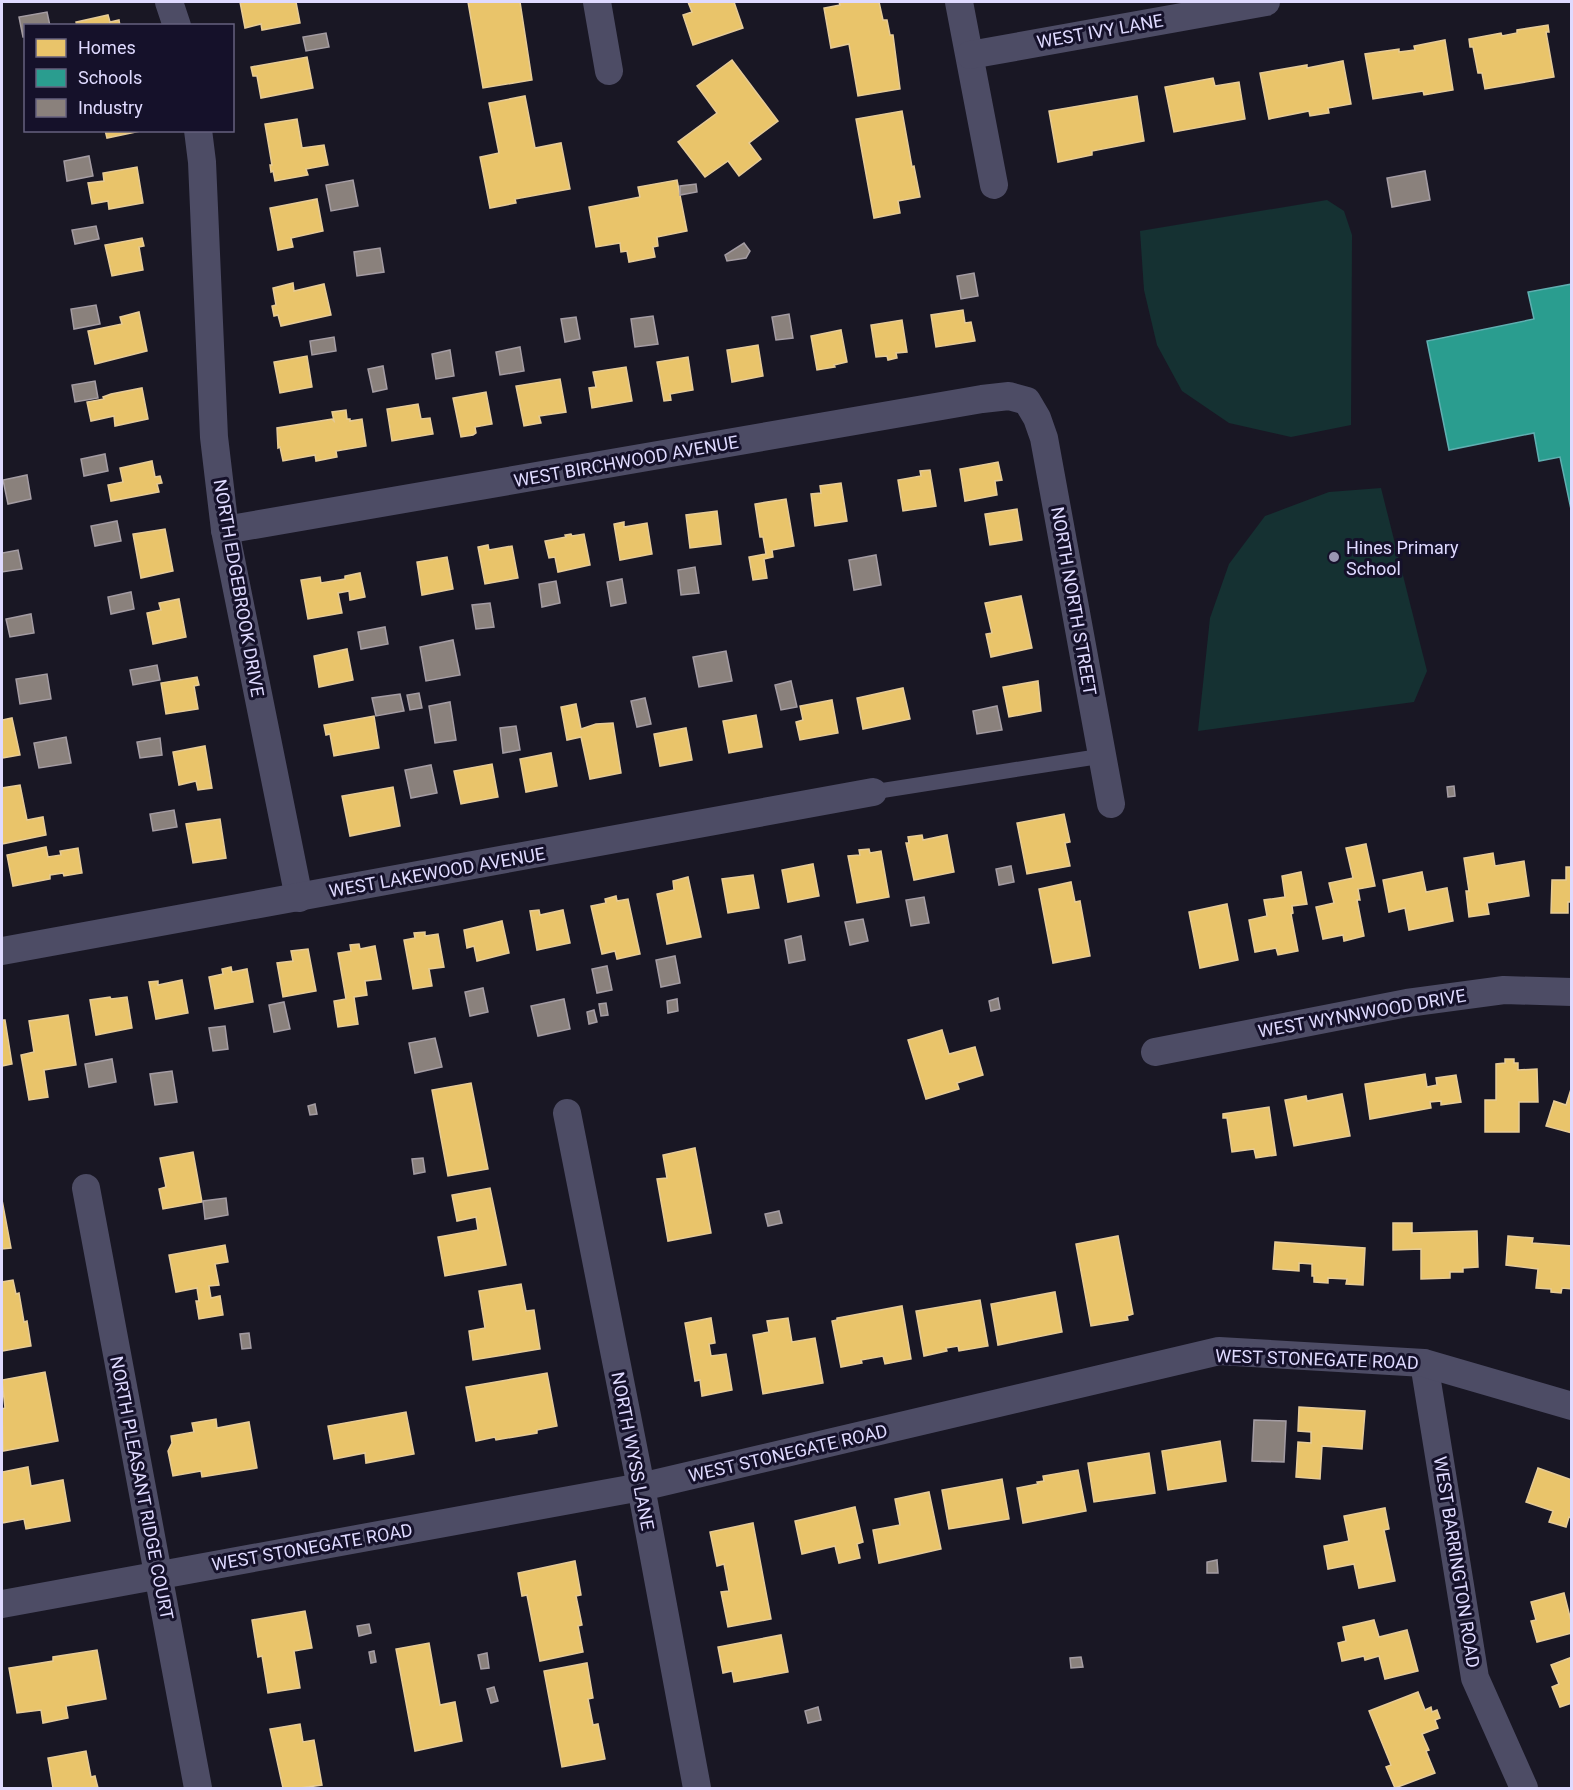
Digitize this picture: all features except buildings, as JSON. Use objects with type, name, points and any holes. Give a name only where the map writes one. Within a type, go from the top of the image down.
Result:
[{"type":"street","points":[[169,2],[176,24]]},
{"type":"street","points":[[597,2],[609,71]]},
{"type":"street","points":[[959,2],[994,184]]},
{"type":"street","name":"WEST IVY LANE","points":[[970,55],[1266,2]]},
{"type":"street","name":"NORTH EDGEBROOK DRIVE","points":[[198,132],[214,437],[225,530],[299,898]]},
{"type":"street","name":"WEST BIRCHWOOD AVENUE","points":[[225,530],[982,399],[1009,396],[1027,401]]},
{"type":"street","name":"NORTH NORTH STREET","points":[[1027,401],[1037,418],[1044,438],[1111,804]]},
{"type":"street","name":"WEST LAKEWOOD AVENUE","points":[[2,951],[873,792]]},
{"type":"street","name":"WEST WYNNWOOD DRIVE","points":[[1155,1052],[1407,1003],[1504,990],[1572,992]]},
{"type":"street","name":"NORTH WYSS LANE","points":[[567,1113],[641,1487],[697,1788]]},
{"type":"street","name":"NORTH PLEASANT RIDGE COURT","points":[[86,1188],[198,1788]]},
{"type":"street","name":"WEST STONEGATE ROAD","points":[[2,1604],[641,1487],[1219,1351],[1424,1363],[1572,1406]]},
{"type":"street","name":"WEST BARRINGTON ROAD","points":[[1424,1363],[1475,1678],[1524,1788]]},
{"type":"lane","points":[[873,792],[1102,756]]},
{"type":"green space","points":[[1327,200],[1344,211],[1352,235],[1351,425],[1291,437],[1229,423],[1182,391],[1157,345],[1144,290],[1140,231]]},
{"type":"green space","points":[[1381,488],[1427,671],[1414,702],[1198,731],[1210,618],[1229,564],[1265,516],[1329,492]]},
{"type":"place","name":"Hines Primary School","points":[[1334,557]]}]
